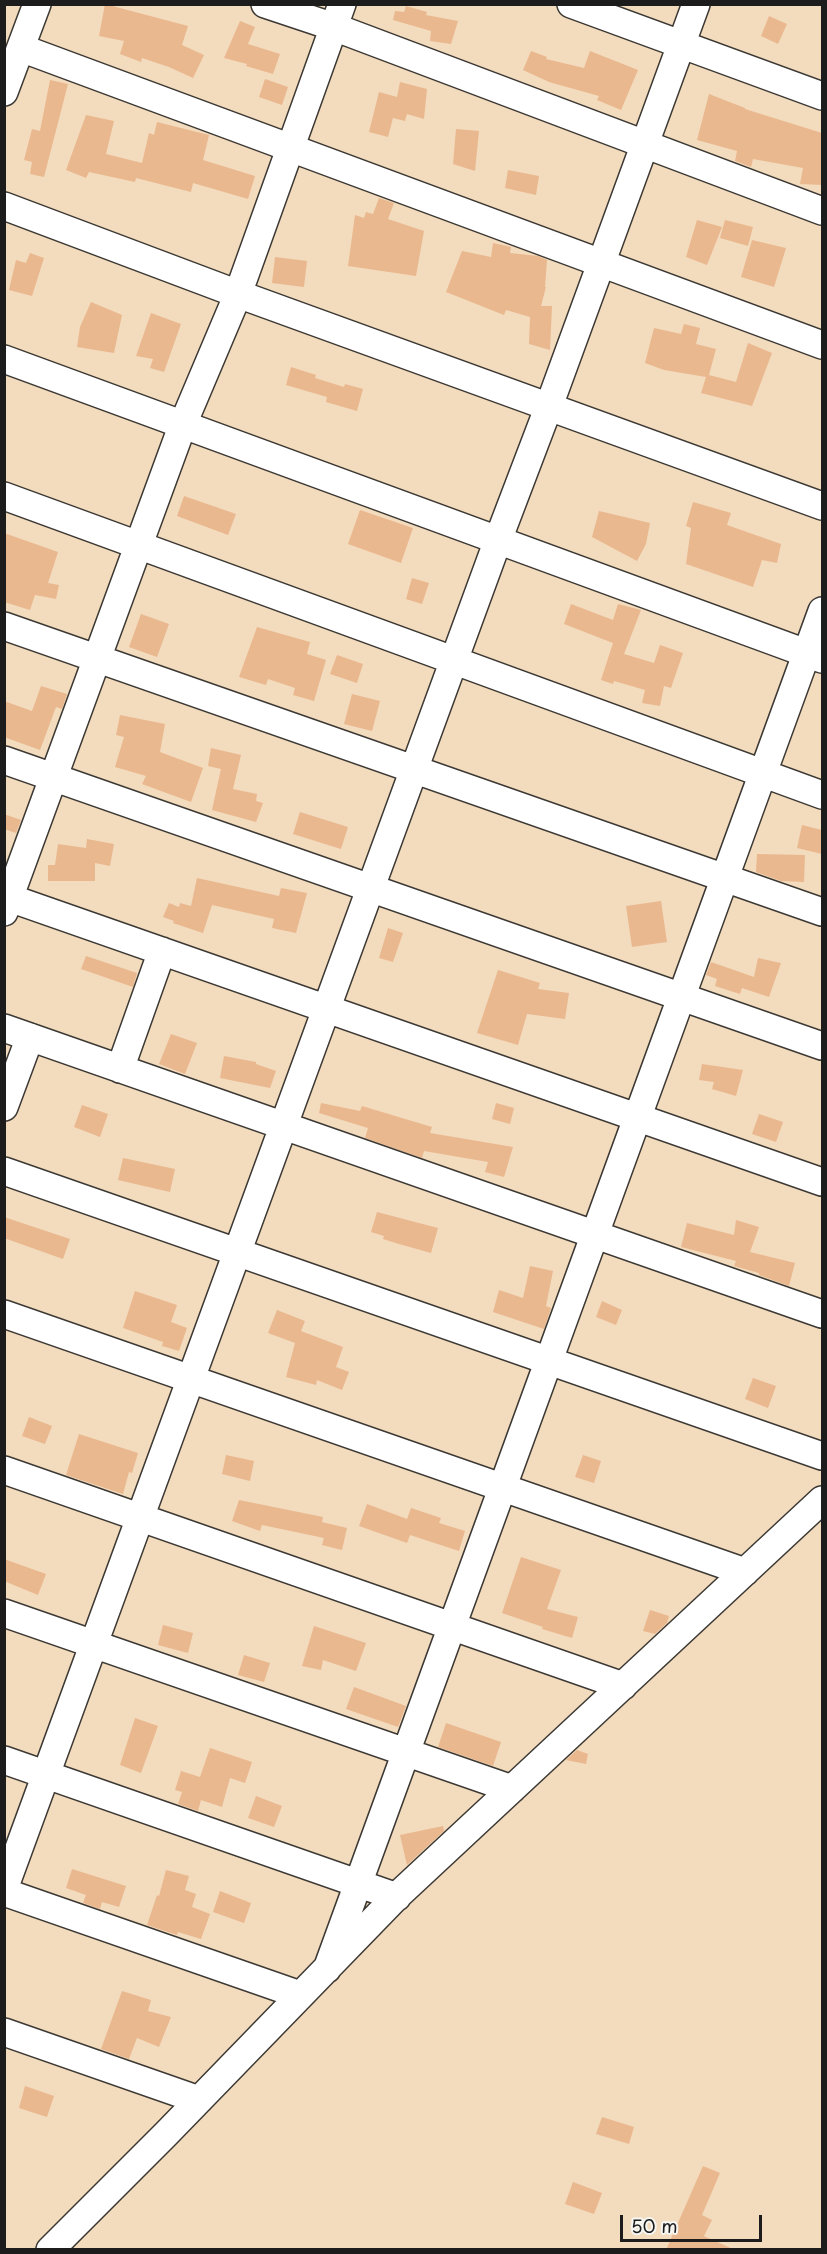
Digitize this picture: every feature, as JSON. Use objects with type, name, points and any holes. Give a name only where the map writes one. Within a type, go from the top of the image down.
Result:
[{"type":"street","points":[[4,92],[37,4]]},
{"type":"street","points":[[265,4],[338,16],[645,144],[822,211]]},
{"type":"street","points":[[571,4],[822,96]]},
{"type":"street","points":[[300,1995],[4,1891],[453,660],[696,4]]},
{"type":"street","points":[[338,16],[238,294],[183,424],[6,902],[162,951],[822,1182]]},
{"type":"street","points":[[21,48],[822,345]]},
{"type":"street","points":[[4,206],[238,294],[822,506]]},
{"type":"street","points":[[4,359],[815,656]]},
{"type":"street","points":[[4,496],[822,795]]},
{"type":"street","points":[[327,1968],[763,773],[815,656],[822,611]]},
{"type":"street","points":[[4,626],[822,912]]},
{"type":"street","points":[[4,760],[822,1046]]},
{"type":"street","points":[[120,1069],[162,951]]},
{"type":"street","points":[[4,1029],[822,1314]]},
{"type":"street","points":[[4,1107],[30,1037]]},
{"type":"street","points":[[4,1171],[822,1456]]},
{"type":"street","points":[[4,1314],[745,1572]]},
{"type":"street","points":[[4,1470],[623,1686]]},
{"type":"street","points":[[50,2250],[396,1897],[822,1500]]},
{"type":"street","points":[[4,1612],[512,1789]]},
{"type":"street","points":[[4,1760],[396,1897]]},
{"type":"street","points":[[4,2032],[199,2100]]},
{"type":"building","points":[[105,4],[188,26],[182,45],[204,55],[193,78],[142,58],[141,62],[120,54],[124,41],[99,36]]},
{"type":"building","points":[[406,6],[427,12],[426,15],[458,21],[451,44],[430,41],[431,31],[393,20],[395,11],[404,12]]},
{"type":"building","points":[[769,16],[787,24],[778,44],[761,36]]},
{"type":"building","points":[[240,21],[255,27],[248,44],[280,54],[273,74],[224,58]]},
{"type":"building","points":[[531,51],[547,57],[546,59],[584,68],[590,51],[638,70],[621,110],[597,100],[599,96],[549,82],[523,70]]},
{"type":"building","points":[[265,79],[288,87],[282,105],[259,97]]},
{"type":"building","points":[[50,80],[68,84],[44,177],[30,174],[32,162],[24,160],[32,129],[40,131]]},
{"type":"building","points":[[400,82],[427,89],[424,119],[407,114],[405,121],[393,118],[388,137],[369,132],[379,92],[397,97]]},
{"type":"building","points":[[709,94],[745,109],[822,133],[822,185],[800,184],[803,168],[753,159],[751,167],[735,161],[737,151],[697,140]]},
{"type":"building","points":[[86,115],[114,121],[106,154],[142,163],[149,133],[154,135],[157,122],[209,135],[203,160],[255,176],[248,199],[193,183],[191,192],[136,178],[135,182],[89,172],[86,178],[66,170]]},
{"type":"building","points":[[456,129],[479,131],[475,171],[453,164]]},
{"type":"building","points":[[508,170],[539,176],[536,195],[505,188]]},
{"type":"building","points":[[379,198],[394,203],[388,219],[424,231],[416,276],[348,266],[355,215],[364,218],[366,212],[373,214]]},
{"type":"building","points":[[697,220],[722,227],[707,265],[686,257]]},
{"type":"building","points":[[725,220],[753,227],[748,246],[720,238]]},
{"type":"building","points":[[752,240],[786,248],[774,287],[741,277]]},
{"type":"building","points":[[493,243],[511,247],[510,253],[538,256],[547,260],[546,287],[541,306],[552,306],[550,350],[529,344],[530,317],[506,310],[504,315],[446,292],[462,251],[491,257]]},
{"type":"building","points":[[30,253],[44,258],[32,296],[9,290],[16,260],[26,263]]},
{"type":"building","points":[[275,257],[307,261],[304,287],[272,283]]},
{"type":"building","points":[[91,302],[122,315],[114,353],[77,347],[80,327]]},
{"type":"building","points":[[151,313],[181,324],[164,372],[150,368],[153,359],[136,356]]},
{"type":"building","points":[[684,324],[700,328],[696,344],[716,349],[709,375],[736,382],[748,343],[772,353],[752,406],[701,393],[706,377],[664,370],[645,363],[654,328],[681,334]]},
{"type":"building","points":[[291,367],[316,375],[315,378],[344,387],[345,384],[363,389],[357,411],[326,402],[327,397],[286,385]]},
{"type":"building","points":[[184,496],[236,514],[228,535],[177,516]]},
{"type":"building","points":[[693,502],[731,513],[727,525],[781,544],[777,563],[762,560],[753,587],[686,564],[691,528],[686,526]]},
{"type":"building","points":[[360,510],[413,528],[401,563],[348,544]]},
{"type":"building","points":[[599,511],[650,523],[646,544],[637,561],[592,537]]},
{"type":"building","points":[[4,533],[58,552],[48,583],[59,585],[56,599],[35,595],[30,610],[4,602]]},
{"type":"building","points":[[412,578],[429,583],[422,604],[406,599]]},
{"type":"building","points":[[571,604],[613,620],[618,604],[641,610],[624,654],[654,663],[660,645],[683,653],[671,688],[664,686],[660,706],[642,703],[645,690],[614,681],[613,684],[601,680],[613,643],[564,624]]},
{"type":"building","points":[[141,614],[169,624],[157,657],[129,647]]},
{"type":"building","points":[[257,627],[310,642],[307,654],[326,660],[314,701],[293,695],[295,688],[268,679],[266,685],[239,677]]},
{"type":"building","points":[[337,655],[363,664],[357,683],[330,674]]},
{"type":"building","points":[[41,686],[67,694],[62,709],[56,707],[40,750],[4,737],[4,701],[32,711]]},
{"type":"building","points":[[352,694],[380,701],[372,731],[344,724]]},
{"type":"building","points":[[120,715],[165,724],[160,752],[203,768],[191,802],[142,784],[146,776],[115,767],[124,737],[116,735]]},
{"type":"building","points":[[211,748],[241,755],[233,789],[257,794],[256,801],[263,803],[256,822],[212,810],[221,769],[208,766]]},
{"type":"building","points":[[300,812],[348,827],[341,849],[293,834]]},
{"type":"building","points":[[4,814],[21,820],[16,833],[4,829]]},
{"type":"building","points":[[802,825],[822,830],[822,854],[797,848]]},
{"type":"building","points":[[87,839],[114,844],[110,866],[95,863],[95,881],[48,881],[48,865],[55,865],[58,844],[86,848]]},
{"type":"building","points":[[757,854],[805,855],[804,882],[781,881],[756,872]]},
{"type":"building","points":[[197,878],[279,896],[281,888],[307,893],[296,933],[272,928],[274,919],[212,905],[203,933],[173,923],[174,921],[163,917],[169,903],[179,907],[180,903],[191,906]]},
{"type":"building","points":[[661,901],[667,942],[632,947],[626,906]]},
{"type":"building","points":[[388,928],[403,933],[393,962],[379,958]]},
{"type":"building","points":[[86,956],[137,973],[133,987],[81,969]]},
{"type":"building","points":[[758,958],[781,963],[769,997],[742,988],[740,994],[715,986],[717,979],[706,975],[711,962],[754,977]]},
{"type":"building","points":[[498,970],[540,983],[538,989],[569,993],[565,1019],[527,1014],[518,1045],[477,1033]]},
{"type":"building","points":[[171,1034],[197,1043],[185,1074],[159,1064]]},
{"type":"building","points":[[224,1056],[256,1062],[256,1064],[276,1071],[270,1088],[220,1078]]},
{"type":"building","points":[[702,1064],[743,1070],[736,1096],[712,1089],[714,1082],[699,1080]]},
{"type":"building","points":[[321,1103],[360,1111],[362,1106],[432,1127],[430,1133],[513,1147],[504,1177],[485,1172],[488,1162],[424,1151],[422,1158],[365,1138],[368,1128],[319,1113]]},
{"type":"building","points":[[496,1103],[514,1108],[510,1124],[492,1119]]},
{"type":"building","points":[[82,1105],[108,1114],[100,1137],[74,1127]]},
{"type":"building","points":[[759,1114],[783,1122],[776,1142],[752,1134]]},
{"type":"building","points":[[123,1158],[175,1169],[170,1192],[118,1180]]},
{"type":"building","points":[[377,1212],[438,1228],[431,1253],[383,1239],[384,1236],[371,1232]]},
{"type":"building","points":[[4,1217],[70,1239],[63,1259],[4,1238]]},
{"type":"building","points":[[736,1220],[759,1227],[750,1252],[795,1263],[789,1286],[759,1275],[759,1273],[734,1266],[736,1261],[681,1247],[687,1223],[734,1235]]},
{"type":"building","points":[[530,1266],[553,1271],[546,1306],[551,1308],[544,1329],[493,1312],[499,1290],[523,1298]]},
{"type":"building","points":[[135,1291],[177,1305],[171,1322],[187,1328],[179,1351],[162,1346],[163,1342],[123,1328]]},
{"type":"building","points":[[602,1301],[622,1310],[616,1325],[596,1317]]},
{"type":"building","points":[[277,1310],[305,1321],[301,1331],[343,1347],[336,1367],[349,1372],[342,1390],[317,1380],[316,1385],[286,1377],[295,1343],[268,1333]]},
{"type":"building","points":[[753,1378],[776,1386],[768,1408],[745,1399]]},
{"type":"building","points":[[29,1417],[52,1426],[45,1444],[22,1436]]},
{"type":"building","points":[[79,1434],[138,1453],[132,1473],[129,1472],[123,1494],[66,1475]]},
{"type":"building","points":[[226,1455],[254,1461],[250,1481],[222,1474]]},
{"type":"building","points":[[583,1455],[601,1461],[594,1483],[575,1477]]},
{"type":"building","points":[[239,1500],[323,1517],[322,1522],[347,1528],[342,1550],[322,1545],[324,1538],[262,1525],[260,1531],[232,1521]]},
{"type":"building","points":[[367,1504],[407,1519],[411,1508],[441,1518],[439,1523],[465,1531],[459,1551],[410,1535],[407,1543],[359,1526]]},
{"type":"building","points":[[521,1557],[561,1570],[547,1609],[578,1617],[572,1638],[502,1613]]},
{"type":"building","points":[[4,1559],[46,1574],[38,1595],[4,1581]]},
{"type":"building","points":[[650,1610],[669,1616],[667,1623],[655,1634],[643,1631]]},
{"type":"building","points":[[163,1625],[193,1633],[188,1653],[158,1645]]},
{"type":"building","points":[[314,1626],[366,1643],[356,1671],[323,1660],[321,1670],[302,1666]]},
{"type":"building","points":[[244,1655],[270,1663],[264,1682],[238,1675]]},
{"type":"building","points":[[354,1687],[406,1706],[398,1727],[346,1709]]},
{"type":"building","points":[[135,1718],[158,1726],[141,1773],[120,1765]]},
{"type":"building","points":[[446,1723],[501,1742],[493,1766],[438,1747]]},
{"type":"building","points":[[210,1748],[252,1762],[245,1783],[230,1778],[222,1807],[201,1800],[198,1811],[178,1804],[182,1792],[175,1790],[181,1771],[200,1777]]},
{"type":"building","points":[[577,1750],[588,1754],[586,1764],[566,1760]]},
{"type":"building","points":[[256,1796],[282,1806],[274,1827],[248,1818]]},
{"type":"building","points":[[443,1826],[444,1831],[407,1865],[400,1835]]},
{"type":"building","points":[[72,1869],[126,1886],[119,1907],[102,1902],[100,1909],[83,1903],[86,1895],[66,1888]]},
{"type":"building","points":[[166,1870],[189,1876],[185,1890],[196,1894],[192,1907],[210,1914],[201,1939],[178,1932],[177,1935],[147,1925],[157,1895],[159,1896]]},
{"type":"building","points":[[220,1891],[251,1903],[244,1923],[213,1912]]},
{"type":"building","points":[[122,1991],[151,2000],[148,2011],[171,2017],[159,2047],[137,2038],[129,2059],[101,2049]]},
{"type":"building","points":[[25,2086],[54,2096],[47,2117],[19,2108]]},
{"type":"building","points":[[602,2117],[634,2127],[629,2144],[596,2134]]},
{"type":"building","points":[[703,2166],[720,2173],[702,2215],[712,2220],[704,2236],[735,2250],[666,2250]]},
{"type":"building","points":[[573,2182],[602,2193],[594,2214],[565,2204]]}]
